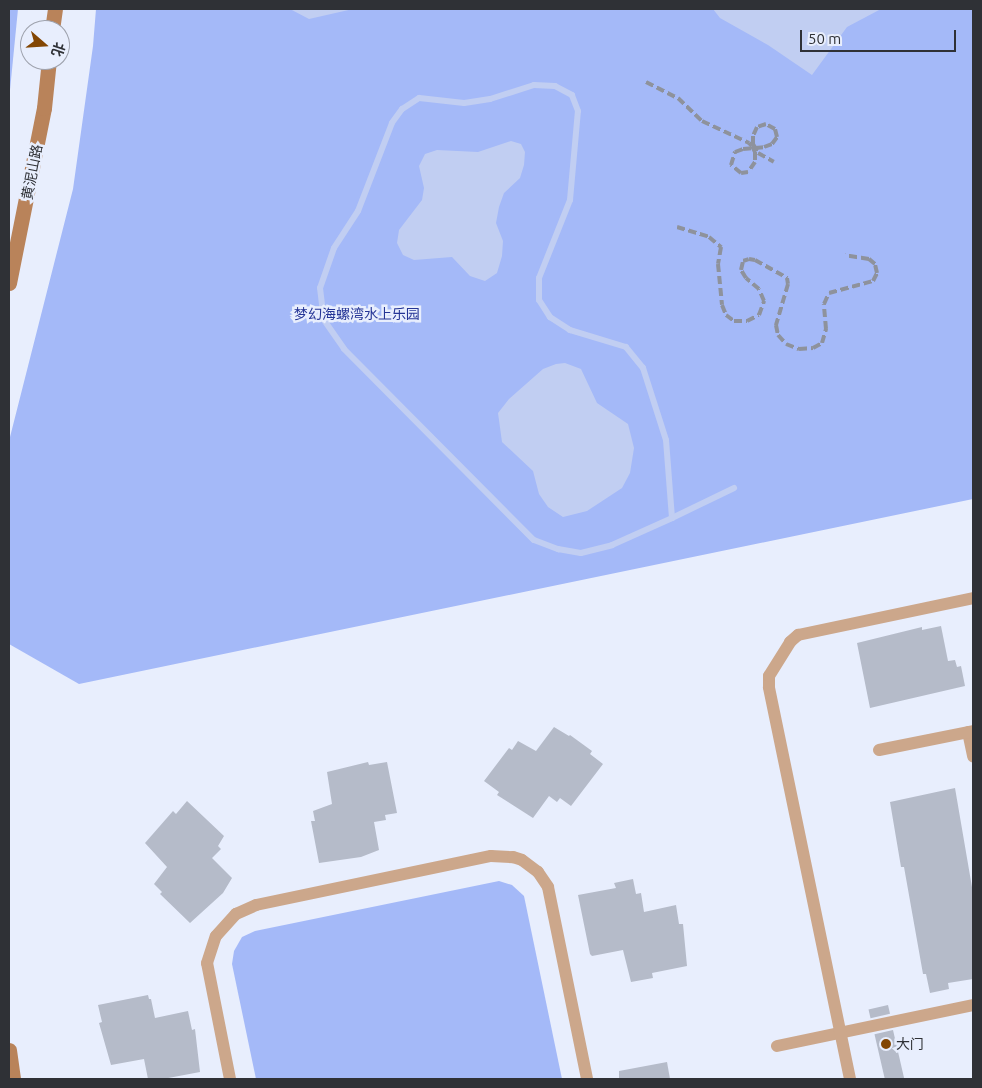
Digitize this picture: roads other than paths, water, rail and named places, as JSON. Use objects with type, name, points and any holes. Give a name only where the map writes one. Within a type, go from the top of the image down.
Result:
[{"type":"main road","name":"黄泥山路","points":[[9,283],[44,108],[48,70]]},
{"type":"main road","points":[[9,1050],[13,1079]]},
{"type":"lane","points":[[850,1079],[771,696],[769,676],[790,642],[798,635],[973,598]]},
{"type":"lane","points":[[879,750],[971,731],[973,756]]},
{"type":"lane","points":[[230,1079],[207,963],[216,936],[236,914],[256,905],[491,856],[513,857],[522,860],[538,872],[548,888],[587,1079]]},
{"type":"lane","points":[[777,1046],[973,1005]]},
{"type":"waterway","points":[[672,518],[666,440],[643,368],[626,347],[570,330],[550,317],[539,300],[539,278],[570,200],[578,111],[572,95],[555,86],[534,85],[490,99],[464,103],[419,98],[402,109],[392,123],[358,211],[334,248],[320,288],[324,320],[344,349],[534,540],[558,549],[581,553],[612,545],[672,518],[734,488]]},
{"type":"railway","points":[[646,82],[678,98],[702,121],[749,143],[752,146],[755,152],[755,162],[748,172],[741,173],[731,165],[735,152],[743,149],[764,147],[772,144],[777,137],[775,129],[766,124],[757,127],[753,136],[753,144],[758,153],[774,162]]},
{"type":"railway","points":[[677,227],[709,237],[721,247],[718,264],[722,305],[726,315],[734,321],[747,321],[759,315],[764,301],[759,289],[746,278],[741,270],[743,261],[755,260],[787,278],[788,284],[776,325],[778,335],[786,344],[799,349],[813,348],[822,343],[826,329],[824,304],[829,293],[873,281],[877,273],[875,264],[869,259],[845,255]]},
{"type":"place","name":"大门","points":[[886,1044]]},
{"type":"park label","name":"梦幻海螺湾水上乐园","points":[[357,314]]}]
